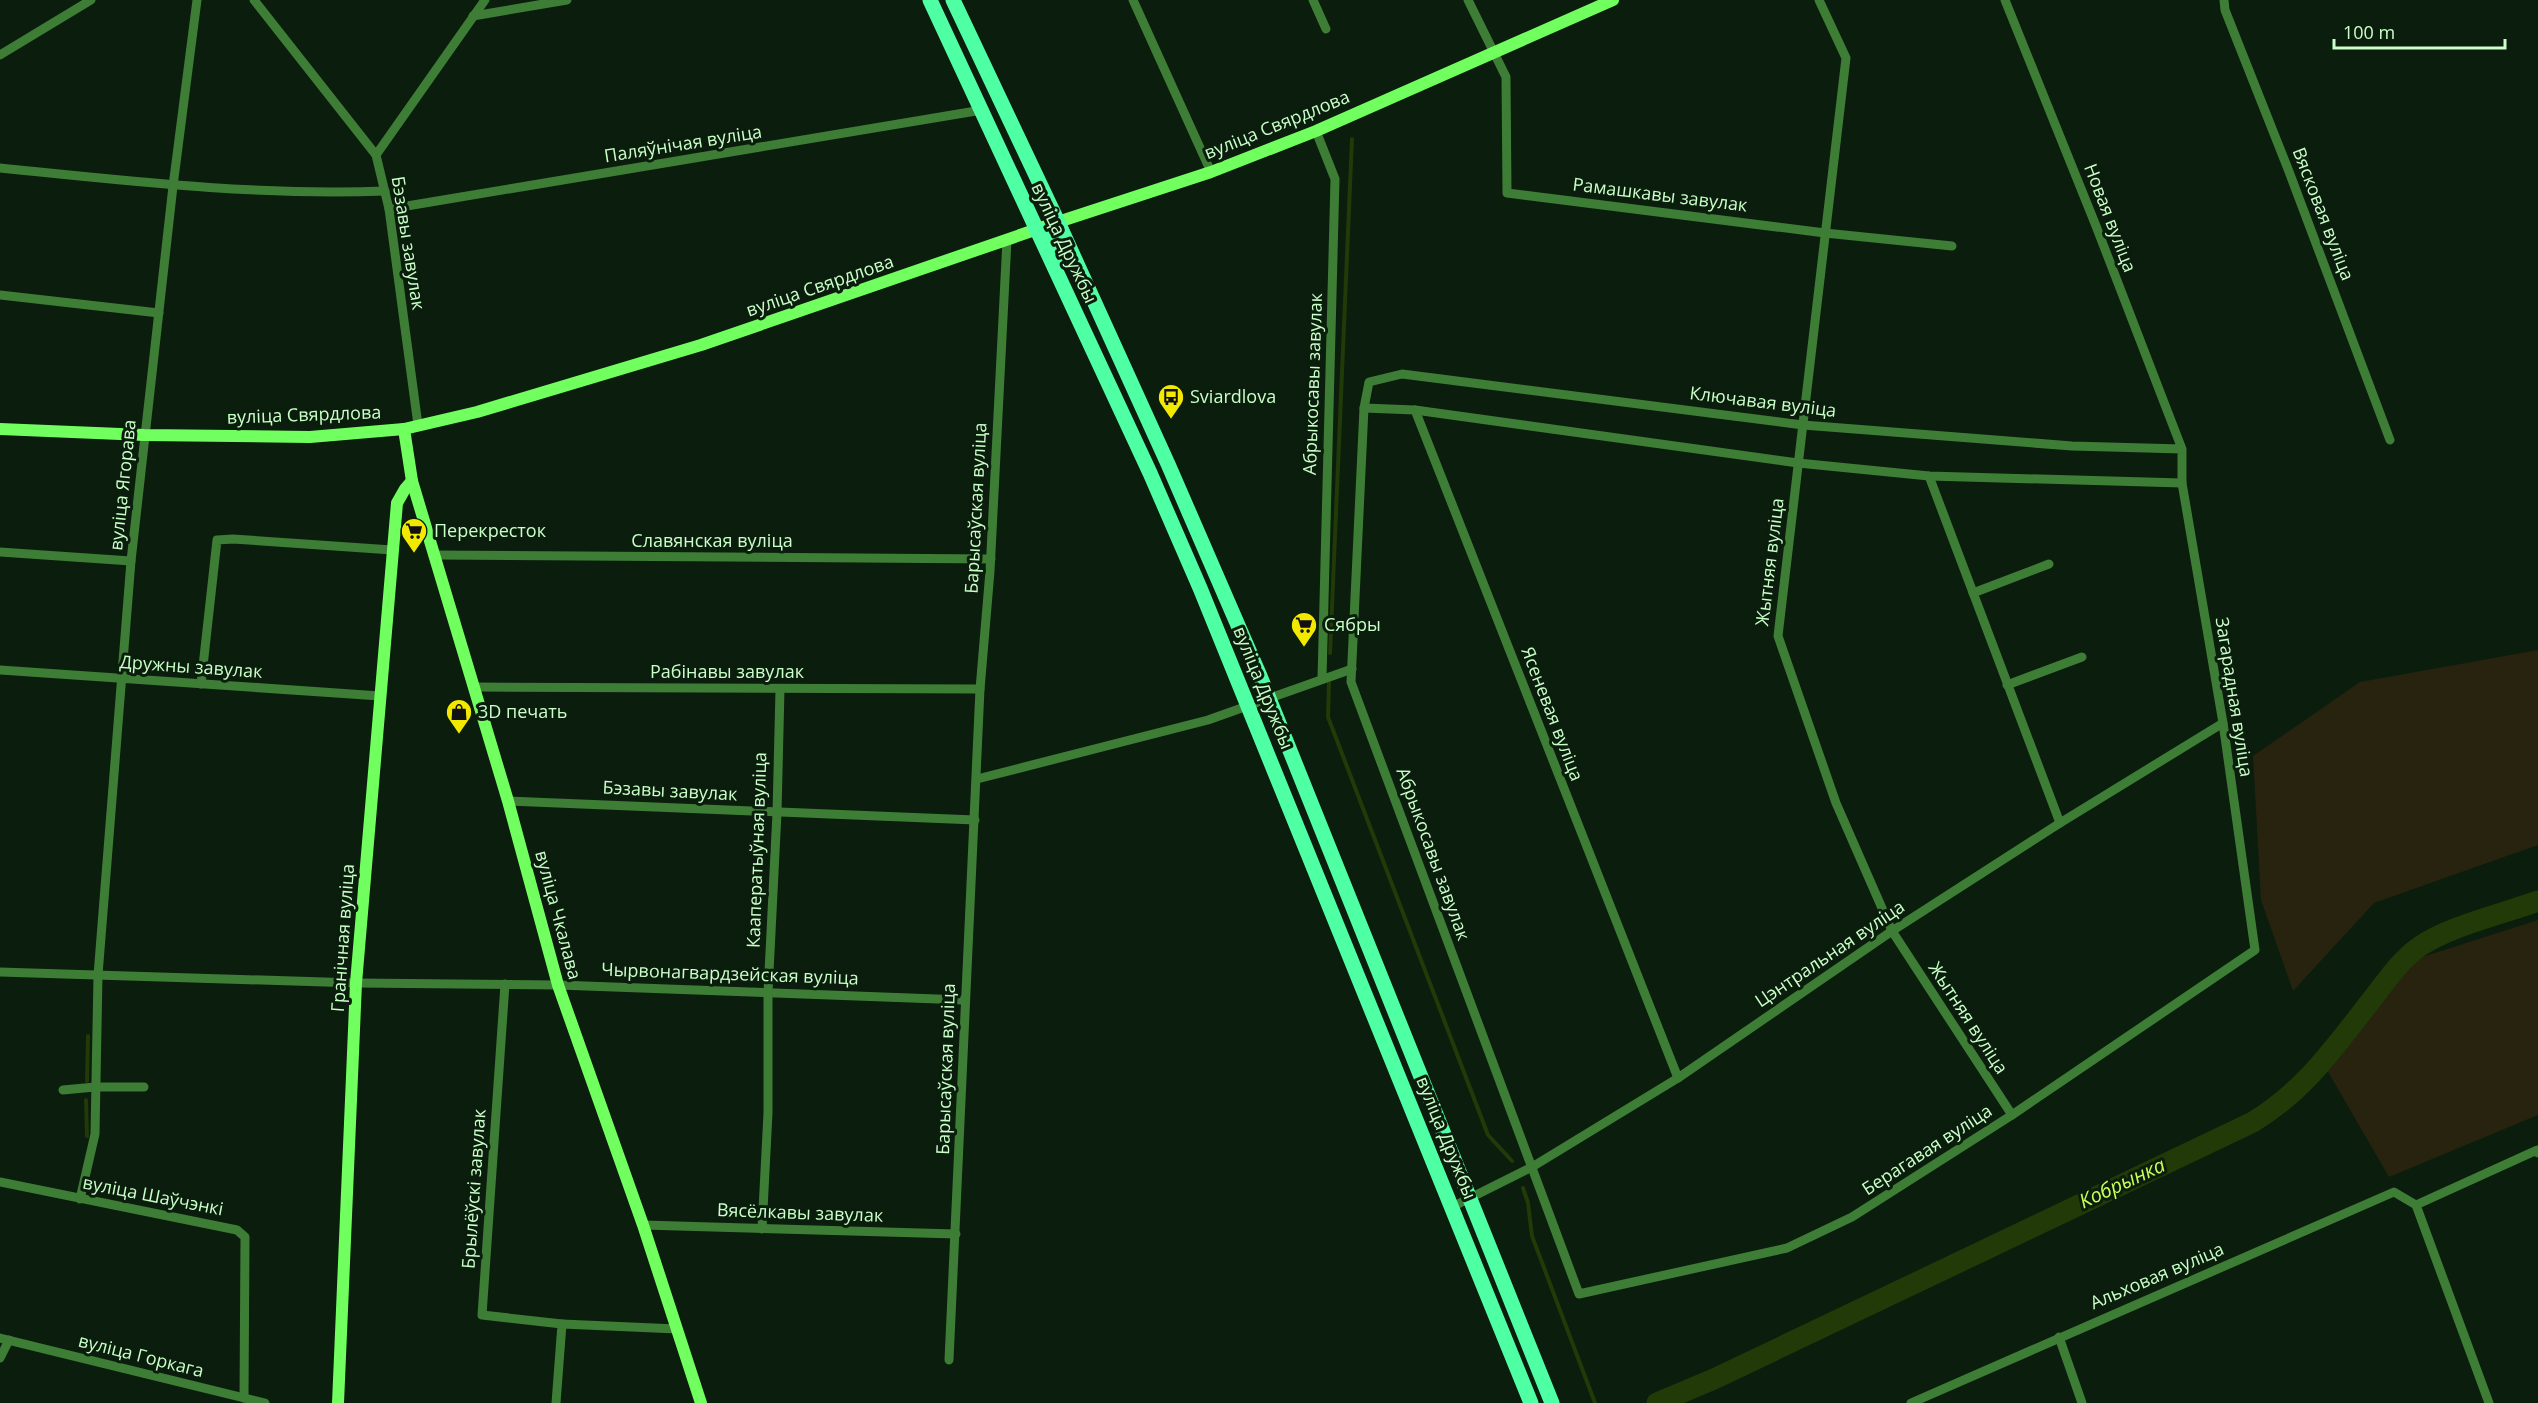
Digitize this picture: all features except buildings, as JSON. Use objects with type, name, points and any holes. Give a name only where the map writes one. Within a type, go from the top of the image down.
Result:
[{"type":"main road","name":"вуліца Дружбы","points":[[930,0],[1150,473],[1200,588],[1531,1403]]},
{"type":"main road","name":"вуліца Дружбы","points":[[953,0],[1058,222],[1177,485],[1268,698],[1552,1403]]},
{"type":"main road","name":"вуліца Свярдлова","points":[[0,429],[144,435],[310,437],[404,429],[506,404],[701,345],[1211,172],[1316,131],[1613,0]]},
{"type":"main road","points":[[982,110],[1009,154],[1041,217],[1058,222]]},
{"type":"main road","points":[[1036,230],[1043,230],[1053,237],[1082,295],[1107,333]]},
{"type":"main road","name":"вуліца Чкалава","points":[[404,429],[412,481],[475,687],[558,985],[643,1225],[701,1403]]},
{"type":"main road","name":"Гранічная вуліца","points":[[338,1403],[356,983],[392,550],[398,503],[412,481]]},
{"type":"main road","points":[[1200,588],[1225,628],[1250,690],[1255,695],[1268,698]]},
{"type":"main road","points":[[1249,705],[1257,706],[1269,720],[1294,781],[1314,814]]},
{"type":"main road","points":[[1408,1098],[1428,1133],[1451,1189],[1462,1198],[1471,1199]]},
{"type":"street","points":[[0,55],[91,0]]},
{"type":"street","name":"вуліца Ягорава","points":[[98,975],[131,561],[173,186],[197,0]]},
{"type":"street","name":"Бэзавы завулак","points":[[254,0],[376,155],[389,209],[417,426]]},
{"type":"street","points":[[376,155],[485,0]]},
{"type":"street","points":[[473,16],[567,0]]},
{"type":"street","points":[[1133,0],[1211,172]]},
{"type":"street","points":[[1313,0],[1326,29]]},
{"type":"street","points":[[1468,0],[1493,52]]},
{"type":"street","name":"Жытняя вуліца","points":[[1819,0],[1846,58],[1778,636],[1836,803],[1892,931],[2012,1115]]},
{"type":"street","name":"Новая вуліца","points":[[2005,0],[2182,449]]},
{"type":"street","name":"Вясковая вуліца","points":[[2224,0],[2225,10],[2288,169],[2390,440]]},
{"type":"street","name":"Рамашкавы завулак","points":[[1493,52],[1506,77],[1507,193],[1825,233],[1952,246]]},
{"type":"street","name":"Паляўнічая вуліца","points":[[389,209],[982,110]]},
{"type":"street","name":"Абрыкосавы завулак","points":[[1316,131],[1335,179],[1322,678]]},
{"type":"street","points":[[0,168],[173,186],[332,193],[385,191]]},
{"type":"street","name":"Барысаўская вуліца","points":[[949,1360],[980,689],[991,559],[1007,240]]},
{"type":"street","points":[[0,295],[159,313]]},
{"type":"street","name":"Ключавая вуліца","points":[[1364,408],[1369,382],[1402,374],[1803,425],[2072,446],[2182,449]]},
{"type":"street","points":[[1364,408],[1415,410],[1798,463],[1929,476],[2182,483]]},
{"type":"street","name":"Абрыкосавы завулак","points":[[1364,408],[1351,682],[1579,1294]]},
{"type":"street","name":"Ясеневая вуліца","points":[[1415,410],[1678,1078]]},
{"type":"street","name":"Загарадная вуліца","points":[[2182,449],[2182,483],[2223,723],[2255,950]]},
{"type":"street","points":[[1929,476],[2060,824]]},
{"type":"street","points":[[201,684],[217,540],[232,539],[392,550]]},
{"type":"street","points":[[0,552],[131,561]]},
{"type":"street","name":"Славянская вуліца","points":[[434,555],[991,559]]},
{"type":"street","points":[[1973,593],[2049,564]]},
{"type":"street","points":[[2007,685],[2082,657]]},
{"type":"street","points":[[977,779],[1208,720],[1352,669]]},
{"type":"street","name":"Дружны завулак","points":[[0,670],[380,696]]},
{"type":"street","name":"Рабінавы завулак","points":[[475,687],[980,689]]},
{"type":"street","name":"Кааператыўная вуліца","points":[[762,1229],[768,1113],[768,992],[777,813],[780,689]]},
{"type":"street","name":"Цэнтральная вуліца","points":[[1452,1207],[1532,1167],[1678,1078],[1892,931],[2223,723]]},
{"type":"street","name":"Бэзавы завулак","points":[[508,801],[975,820]]},
{"type":"street","name":"Берагавая вуліца","points":[[1579,1294],[1787,1248],[1852,1218],[2012,1115],[2255,950]]},
{"type":"street","name":"Чырвонагвардзейская вуліца","points":[[0,972],[356,983],[558,985],[964,1000]]},
{"type":"street","points":[[80,1199],[95,1134],[98,975]]},
{"type":"street","name":"Брылёўскі завулак","points":[[505,984],[482,1315],[562,1324],[677,1329]]},
{"type":"street","points":[[63,1090],[95,1087],[144,1087]]},
{"type":"street","points":[[2489,1403],[2416,1205],[2537,1150],[2538,1153]]},
{"type":"street","name":"вуліца Шаўчэнкі","points":[[0,1182],[237,1230],[245,1237],[244,1398]]},
{"type":"street","name":"Альховая вуліца","points":[[1911,1403],[2059,1336],[2394,1192],[2416,1205]]},
{"type":"street","name":"Вясёлкавы завулак","points":[[643,1225],[956,1234]]},
{"type":"street","points":[[556,1403],[562,1324]]},
{"type":"street","points":[[2059,1336],[2082,1403]]},
{"type":"street","name":"вуліца Горкага","points":[[0,1358],[4,1339],[265,1403]]},
{"type":"shaded area","points":[[2538,650],[2538,845],[2374,903],[2293,991],[2261,900],[2253,756],[2360,682]]},
{"type":"shaded area","points":[[2538,920],[2538,1115],[2389,1177],[2327,1070],[2413,960]]},
{"type":"waterway","points":[[1330,653],[1352,139]]},
{"type":"waterway","points":[[1329,683],[1328,717],[1488,1135],[1512,1161]]},
{"type":"waterway","name":"Кобрынка","points":[[1657,1403],[1714,1379],[2253,1122],[2288,1097],[2303,1083],[2344,1036],[2393,973],[2419,947],[2445,933],[2476,921],[2538,901]]},
{"type":"waterway","points":[[87,1081],[88,1036]]},
{"type":"waterway","points":[[86,1100],[87,1136]]},
{"type":"waterway","points":[[1523,1188],[1528,1203],[1532,1236],[1595,1403]]},
{"type":"place","name":"Sviardlova","points":[[1171,420]]},
{"type":"place","name":"Перекресток","points":[[414,554]]},
{"type":"place","name":"Сябры","points":[[1304,648]]},
{"type":"place","name":"3D печать","points":[[459,735]]}]
